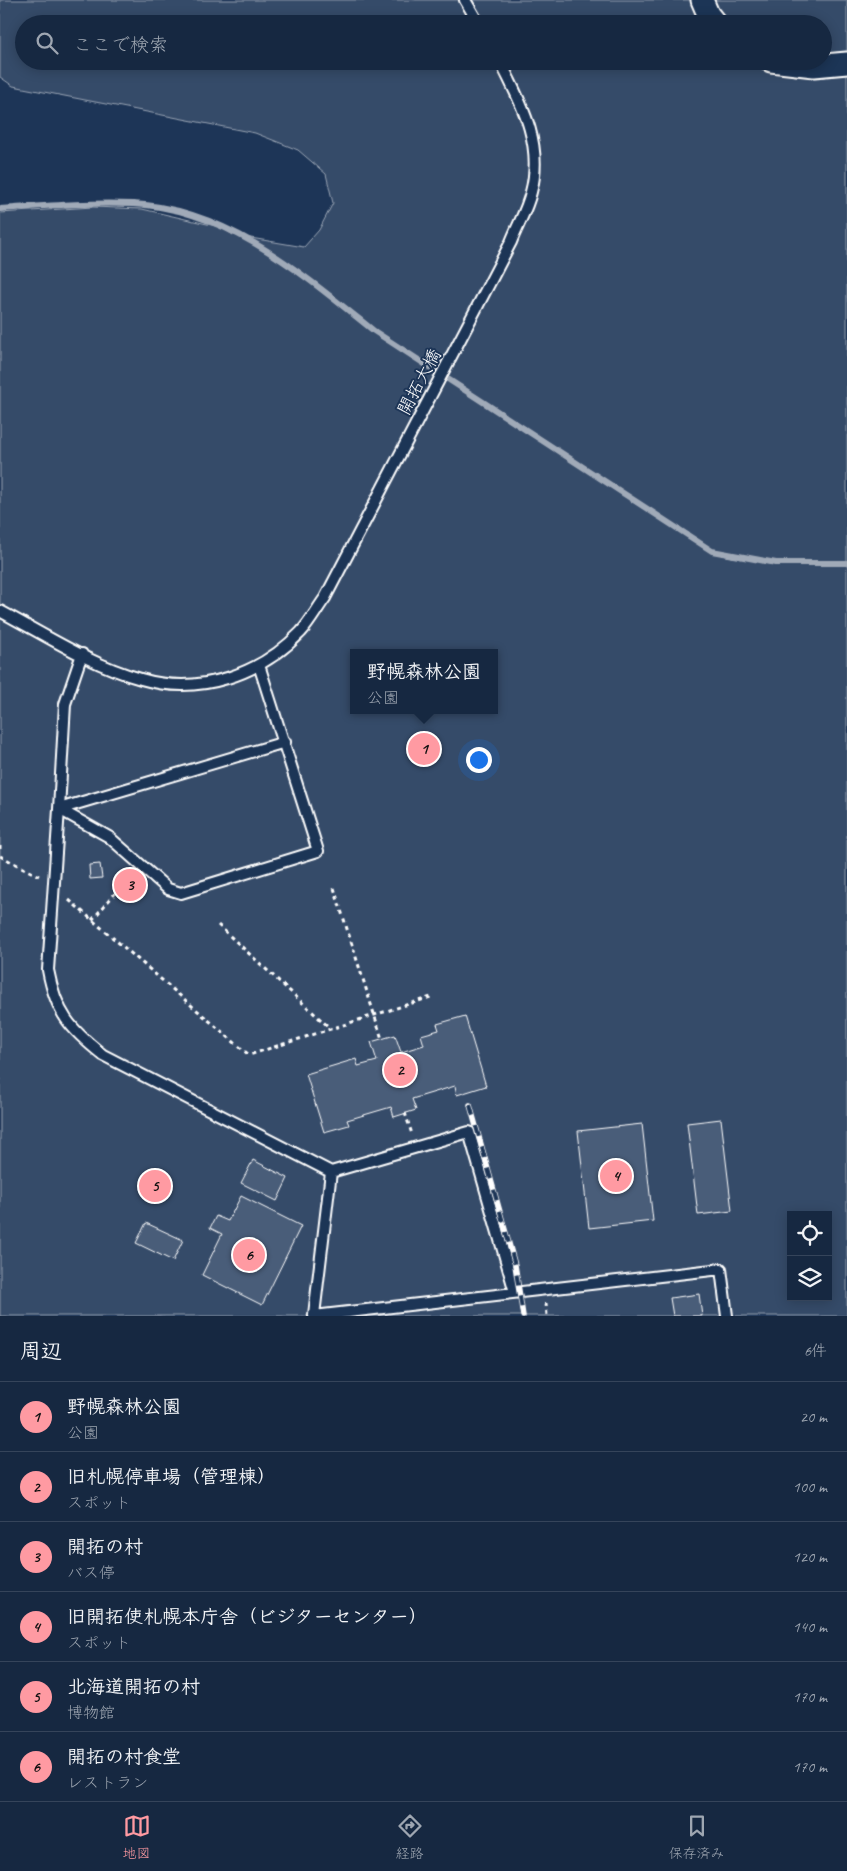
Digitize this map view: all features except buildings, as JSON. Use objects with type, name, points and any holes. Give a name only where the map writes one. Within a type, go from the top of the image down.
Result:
[{"type":"street","points":[[702,0],[709,15]]},
{"type":"street","points":[[832,65],[847,64]]},
{"type":"lane","points":[[465,0],[474,15]]},
{"type":"lane","name":"開拓大橋","points":[[0,611],[82,654],[142,679],[165,683],[213,682],[229,678],[259,665],[288,644],[307,624],[325,598],[511,242],[531,193],[536,160],[530,122],[504,70]]},
{"type":"lane","points":[[82,654],[65,704],[48,970],[51,988],[64,1020],[84,1040],[118,1064],[332,1172],[470,1132],[515,1292]]},
{"type":"lane","points":[[59,809],[108,837],[168,889],[181,893],[318,851],[259,665]]},
{"type":"lane","points":[[59,809],[284,742]]},
{"type":"lane","points":[[332,1172],[314,1316],[722,1269],[726,1316]]},
{"type":"path","points":[[0,856],[42,877]]},
{"type":"path","points":[[334,888],[382,1039]]},
{"type":"path","points":[[92,920],[118,890]]},
{"type":"path","points":[[68,899],[249,1055],[434,996]]},
{"type":"path","points":[[218,925],[331,1029]]},
{"type":"shaded area","points":[[0,0],[847,0],[847,1316],[0,1316],[0,213],[93,207],[142,209],[220,227],[233,235],[304,247],[319,230],[333,203],[326,174],[298,150],[255,133],[13,86],[0,77]]},
{"type":"waterway","points":[[0,209],[83,204],[133,204],[167,208],[200,218],[232,231],[292,267],[374,331],[712,551],[776,563],[847,563]]},
{"type":"railway","points":[[470,1105],[515,1265],[523,1316]]},
{"type":"place","name":"野幌森林公園","points":[[424,749]]},
{"type":"place","name":"開拓の村","points":[[130,885]]},
{"type":"place","name":"旧札幌停車場（管理棟）","points":[[400,1070]]},
{"type":"place","name":"旧開拓使札幌本庁舎（ビジターセンター）","points":[[616,1176]]},
{"type":"place","name":"北海道開拓の村","points":[[155,1186]]},
{"type":"place","name":"開拓の村食堂","points":[[249,1255]]}]
